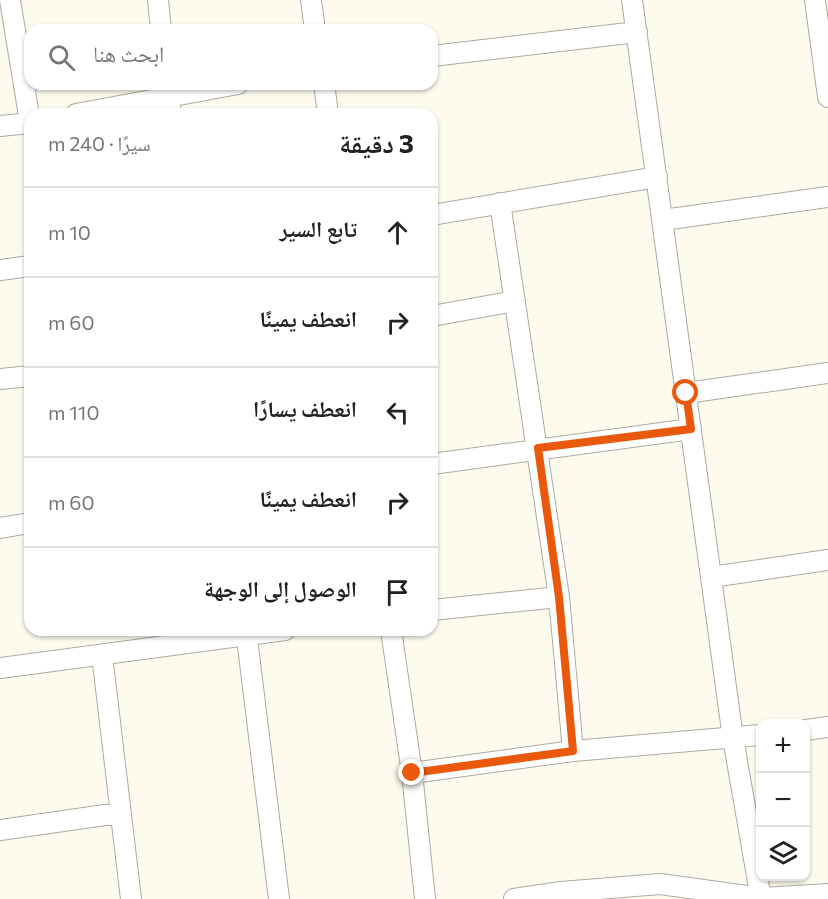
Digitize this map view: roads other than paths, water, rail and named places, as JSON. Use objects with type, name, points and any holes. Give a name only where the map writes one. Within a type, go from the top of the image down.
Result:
[{"type":"street","points":[[10,0],[24,85]]},
{"type":"street","points":[[158,0],[160,24]]},
{"type":"street","points":[[311,0],[314,24]]},
{"type":"street","points":[[632,0],[733,738],[761,898]]},
{"type":"street","points":[[820,8],[828,98]]},
{"type":"street","points":[[438,55],[637,32]]},
{"type":"street","points":[[25,90],[28,108]]},
{"type":"street","points":[[111,108],[208,90]]},
{"type":"street","points":[[325,90],[327,108]]},
{"type":"street","points":[[0,126],[24,123]]},
{"type":"street","points":[[438,213],[657,177]]},
{"type":"street","points":[[663,220],[828,197]]},
{"type":"street","points":[[500,203],[559,597],[573,751]]},
{"type":"street","points":[[0,270],[24,267]]},
{"type":"street","points":[[438,315],[515,301]]},
{"type":"street","points":[[686,393],[828,372]]},
{"type":"street","points":[[0,379],[24,377]]},
{"type":"street","points":[[438,463],[691,429]]},
{"type":"street","points":[[0,528],[24,524]]},
{"type":"street","points":[[711,577],[828,560]]},
{"type":"street","points":[[438,609],[559,597]]},
{"type":"street","points":[[0,668],[102,656],[228,636]]},
{"type":"street","points":[[247,636],[279,899]]},
{"type":"street","points":[[393,636],[412,773],[425,899]]},
{"type":"street","points":[[102,656],[131,899]]},
{"type":"street","points":[[810,730],[828,728]]},
{"type":"street","points":[[412,773],[573,751],[756,735]]},
{"type":"street","points":[[0,830],[119,813]]},
{"type":"street","points":[[514,899],[561,892],[660,884],[761,898],[828,894]]}]
